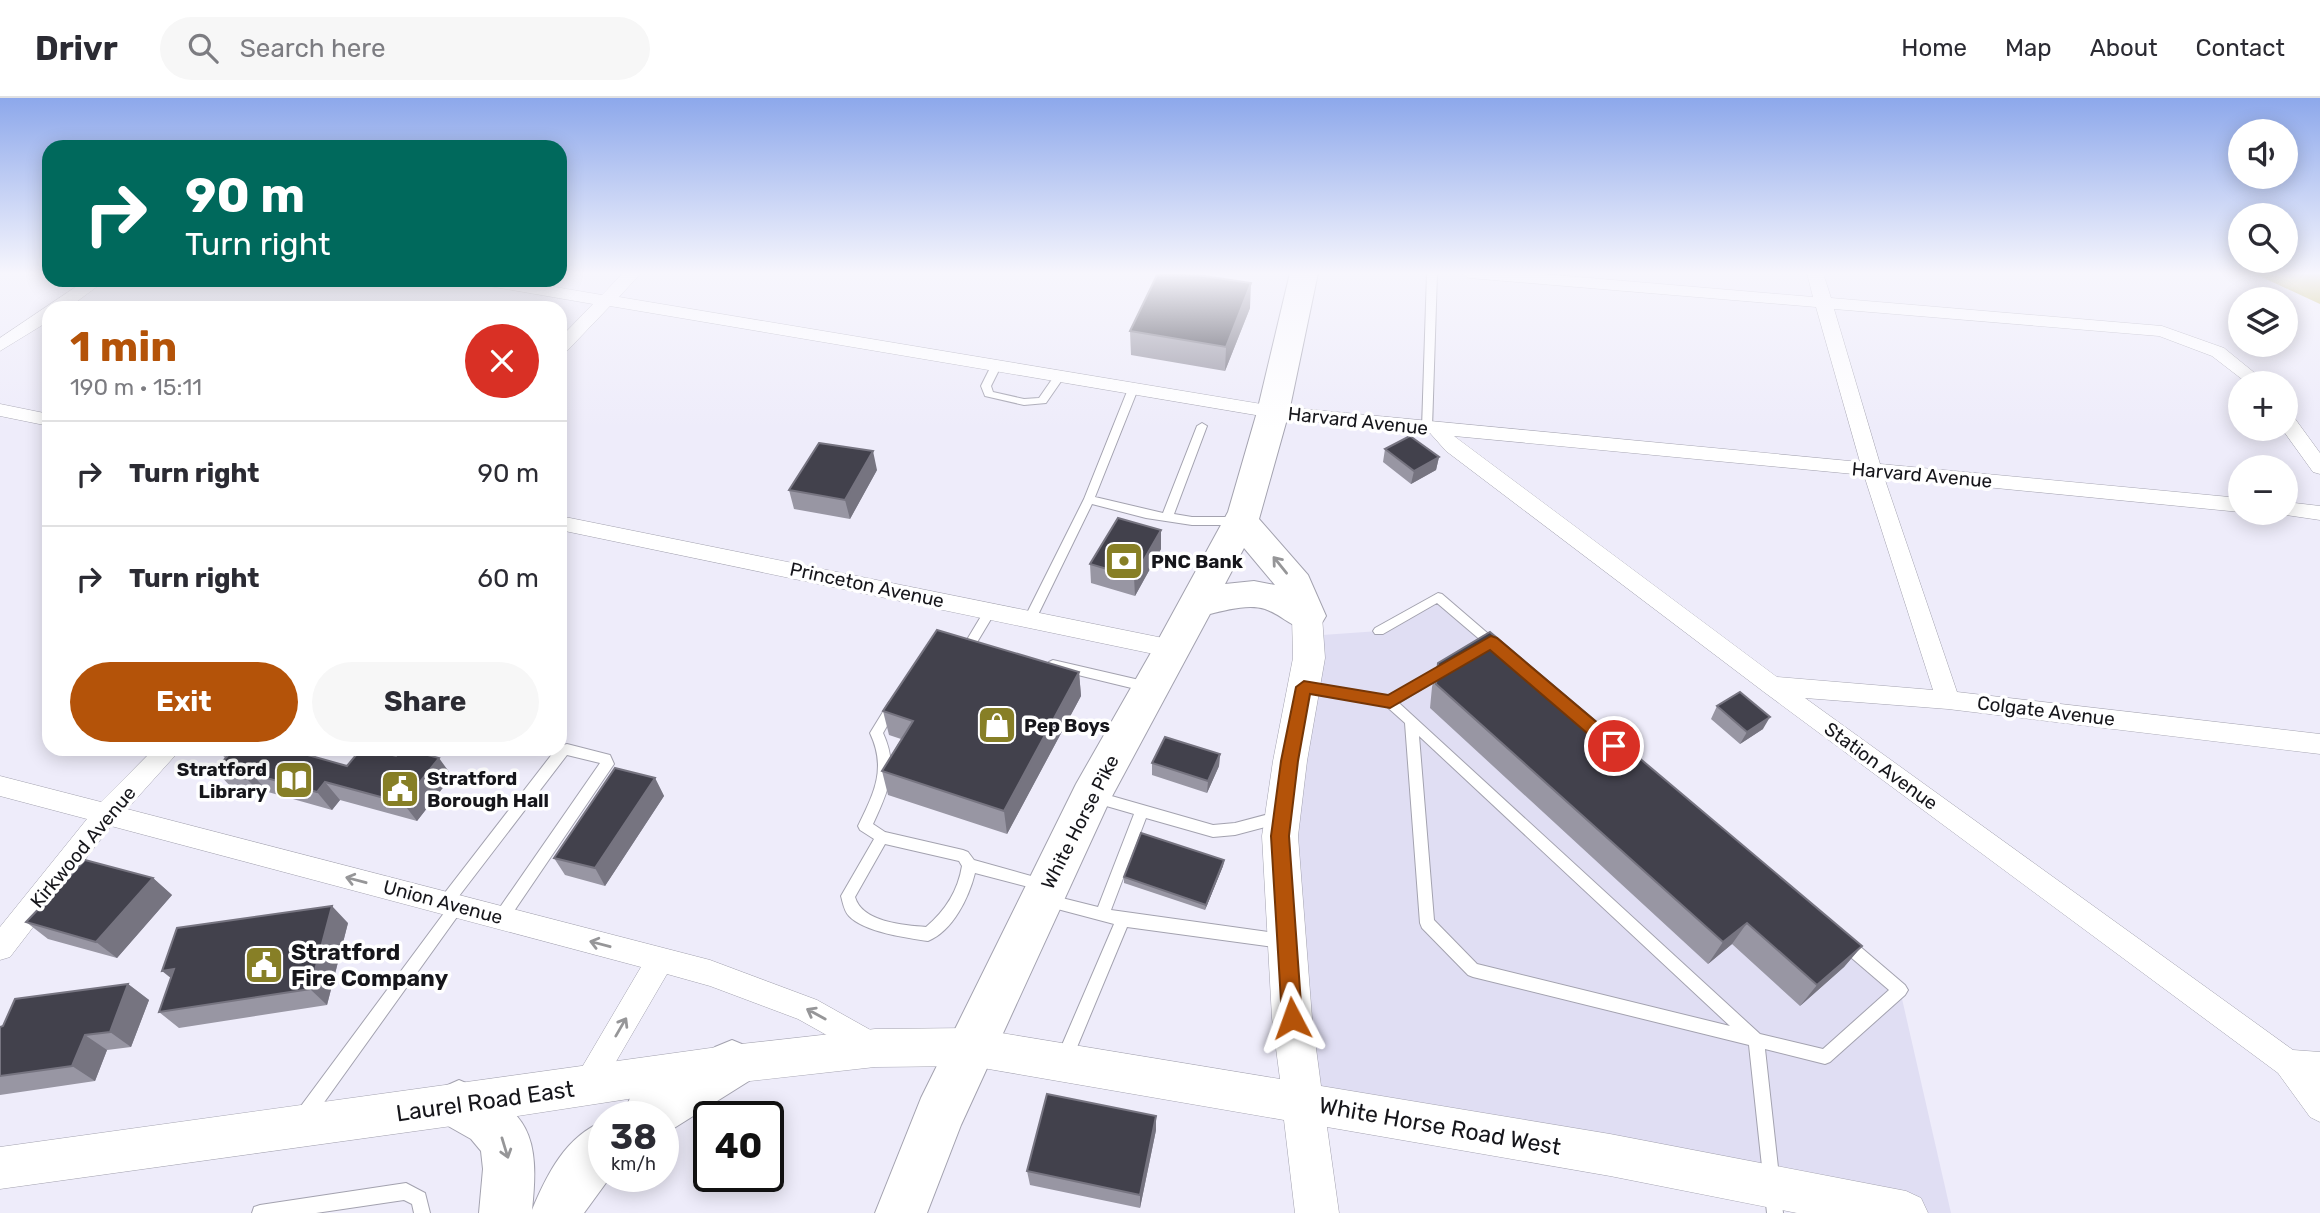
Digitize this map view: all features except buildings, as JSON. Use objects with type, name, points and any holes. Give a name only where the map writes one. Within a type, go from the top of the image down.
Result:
[{"type":"highway","name":"White Horse Pike","points":[[901,1213],[939,1116],[1091,796],[1241,521],[1273,412],[1292,325]]},
{"type":"highway","points":[[1241,521],[1295,584],[1307,616]]},
{"type":"highway","points":[[1197,604],[1254,592],[1276,597],[1307,616]]},
{"type":"highway","points":[[672,1101],[732,1064]]},
{"type":"highway","points":[[459,1105],[495,1126],[508,1146],[510,1175],[505,1213]]},
{"type":"highway","points":[[557,1213],[564,1196],[588,1163]]},
{"type":"main road","points":[[1307,616],[1309,658],[1290,761],[1280,836],[1292,1018],[1317,1213]]},
{"type":"main road","name":"Laurel Road East","points":[[0,1168],[459,1105],[732,1064],[875,1048],[971,1047]]},
{"type":"main road","name":"White Horse Road West","points":[[971,1047],[1610,1155],[1773,1200],[1906,1213]]},
{"type":"street","points":[[0,346],[31,325]]},
{"type":"street","points":[[567,341],[582,325]]},
{"type":"street","name":"Harvard Avenue","points":[[750,325],[1273,412],[2228,504]]},
{"type":"street","points":[[1831,325],[1872,470],[1948,700]]},
{"type":"street","points":[[2092,325],[2162,331],[2218,352],[2243,371]]},
{"type":"street","points":[[0,410],[42,419]]},
{"type":"street","name":"Station Avenue","points":[[1432,428],[1453,447],[1772,686],[2288,1063],[2320,1107]]},
{"type":"street","points":[[2298,437],[2320,467]]},
{"type":"street","points":[[2298,510],[2320,513]]},
{"type":"street","name":"Princeton Avenue","points":[[567,524],[1173,649]]},
{"type":"street","name":"Colgate Avenue","points":[[1772,686],[1948,700],[2320,744]]},
{"type":"street","name":"Kirkwood Avenue","points":[[0,948],[106,814],[162,756]]},
{"type":"street","name":"Union Avenue","points":[[0,786],[710,973],[807,1009],[875,1048]]},
{"type":"street","points":[[586,1086],[660,960]]},
{"type":"street","points":[[2288,1063],[2320,1066]]},
{"type":"lane","points":[[1432,325],[1432,428]]},
{"type":"lane","points":[[996,366],[986,386],[987,391],[1024,402],[1042,401],[1059,377]]},
{"type":"lane","points":[[1030,619],[1089,499],[1097,471],[1120,426],[1133,389]]},
{"type":"lane","points":[[1167,517],[1202,426]]},
{"type":"lane","points":[[1089,499],[1192,521],[1241,521]]},
{"type":"lane","points":[[1379,631],[1438,597],[1491,647]]},
{"type":"lane","points":[[970,646],[990,611]]},
{"type":"lane","points":[[1037,662],[1152,688]]},
{"type":"lane","points":[[1390,702],[1457,662]]},
{"type":"lane","points":[[1304,687],[1390,702],[1756,1040],[1773,1200]]},
{"type":"lane","points":[[898,697],[876,733],[886,754],[886,773],[881,796],[864,826],[882,837],[963,856],[969,865],[1102,915],[1287,942]]},
{"type":"lane","points":[[1412,722],[1427,922],[1473,970],[1825,1057],[1900,990],[1837,936]]},
{"type":"lane","points":[[501,918],[607,764],[605,759],[567,749]]},
{"type":"lane","points":[[295,1128],[558,756]]},
{"type":"lane","points":[[1091,796],[1213,831],[1235,830],[1283,816]]},
{"type":"lane","points":[[1102,915],[1142,811]]},
{"type":"lane","points":[[882,837],[848,896],[851,908],[857,915],[907,932],[928,934],[942,924],[968,877],[969,865]]},
{"type":"lane","points":[[1063,1063],[1123,920]]},
{"type":"lane","points":[[260,1213],[319,1208],[406,1191],[419,1199],[422,1213]]},
{"type":"shaded area","points":[[1438,597],[1900,990],[1951,1213],[1906,1213],[1302,1103],[1280,836],[1308,636],[1379,631]]},
{"type":"place","name":"PNC Bank","points":[[1124,561]]},
{"type":"place","name":"Pep Boys","points":[[997,725]]},
{"type":"place","name":"Stratford Library","points":[[294,780]]},
{"type":"place","name":"Stratford Borough Hall","points":[[400,789]]},
{"type":"place","name":"Stratford Fire Company","points":[[264,965]]},
{"type":"route","points":[[1292,1018],[1280,836],[1304,687],[1390,702],[1491,642],[1614,746]]}]
